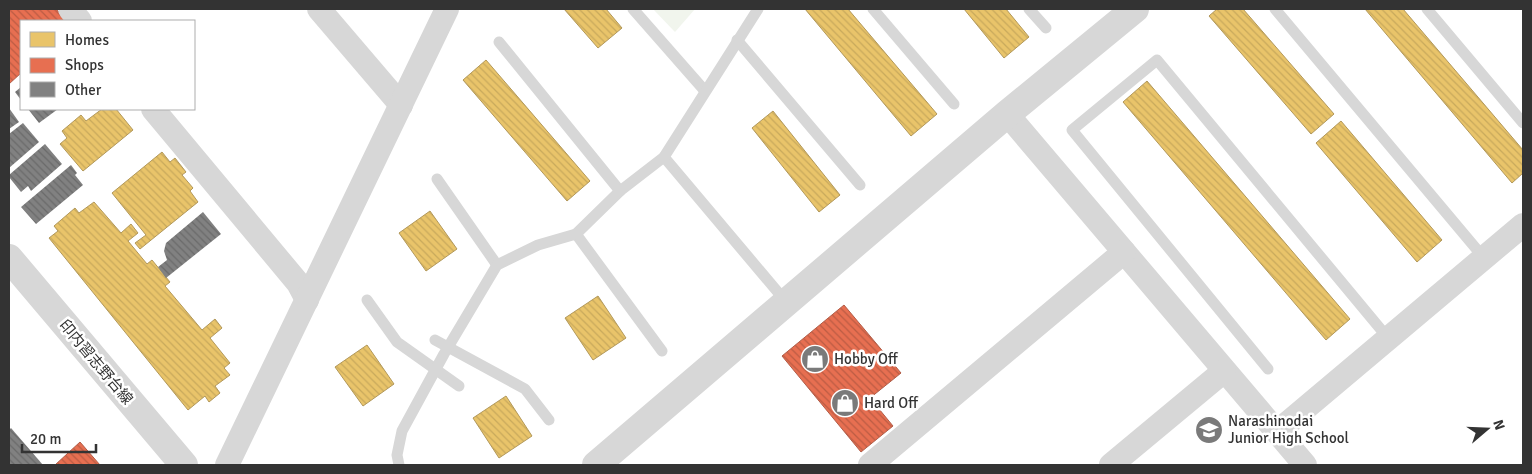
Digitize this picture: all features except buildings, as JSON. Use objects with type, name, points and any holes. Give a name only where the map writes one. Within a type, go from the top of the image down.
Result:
[{"type":"street","points":[[70,9],[79,20]]},
{"type":"street","points":[[319,9],[401,105]]},
{"type":"street","points":[[227,465],[448,9]]},
{"type":"street","points":[[596,465],[1006,114],[1135,9]]},
{"type":"street","points":[[154,110],[298,282],[307,300]]},
{"type":"street","points":[[1006,114],[1305,465]]},
{"type":"street","points":[[1277,432],[1523,225]]},
{"type":"street","points":[[870,465],[1124,252]]},
{"type":"street","name":"印内習志野台線","points":[[9,258],[184,465]]},
{"type":"street","points":[[1112,465],[1224,371]]},
{"type":"lane","points":[[633,9],[705,91]]},
{"type":"lane","points":[[399,465],[397,455],[402,431],[435,369],[497,265],[538,246],[576,234],[620,191],[664,156],[758,9]]},
{"type":"lane","points":[[873,9],[954,104]]},
{"type":"lane","points":[[1030,9],[1046,28]]},
{"type":"lane","points":[[1275,9],[1484,258]]},
{"type":"lane","points":[[1427,9],[1523,123]]},
{"type":"lane","points":[[737,40],[860,185]]},
{"type":"lane","points":[[499,42],[620,191]]},
{"type":"lane","points":[[1268,369],[1072,130],[1157,60],[1388,338]]},
{"type":"lane","points":[[664,156],[787,303]]},
{"type":"lane","points":[[437,180],[497,265]]},
{"type":"lane","points":[[576,234],[662,352]]},
{"type":"lane","points":[[367,300],[397,342],[460,386]]},
{"type":"lane","points":[[435,340],[525,390],[549,420]]},
{"type":"shaded area","points":[[653,9],[695,9],[675,32]]},
{"type":"place","name":"Hobby Off","points":[[815,359]]},
{"type":"place","name":"Hard Off","points":[[845,403]]},
{"type":"place","name":"Narashinodai Junior High School","points":[[1209,430]]}]
